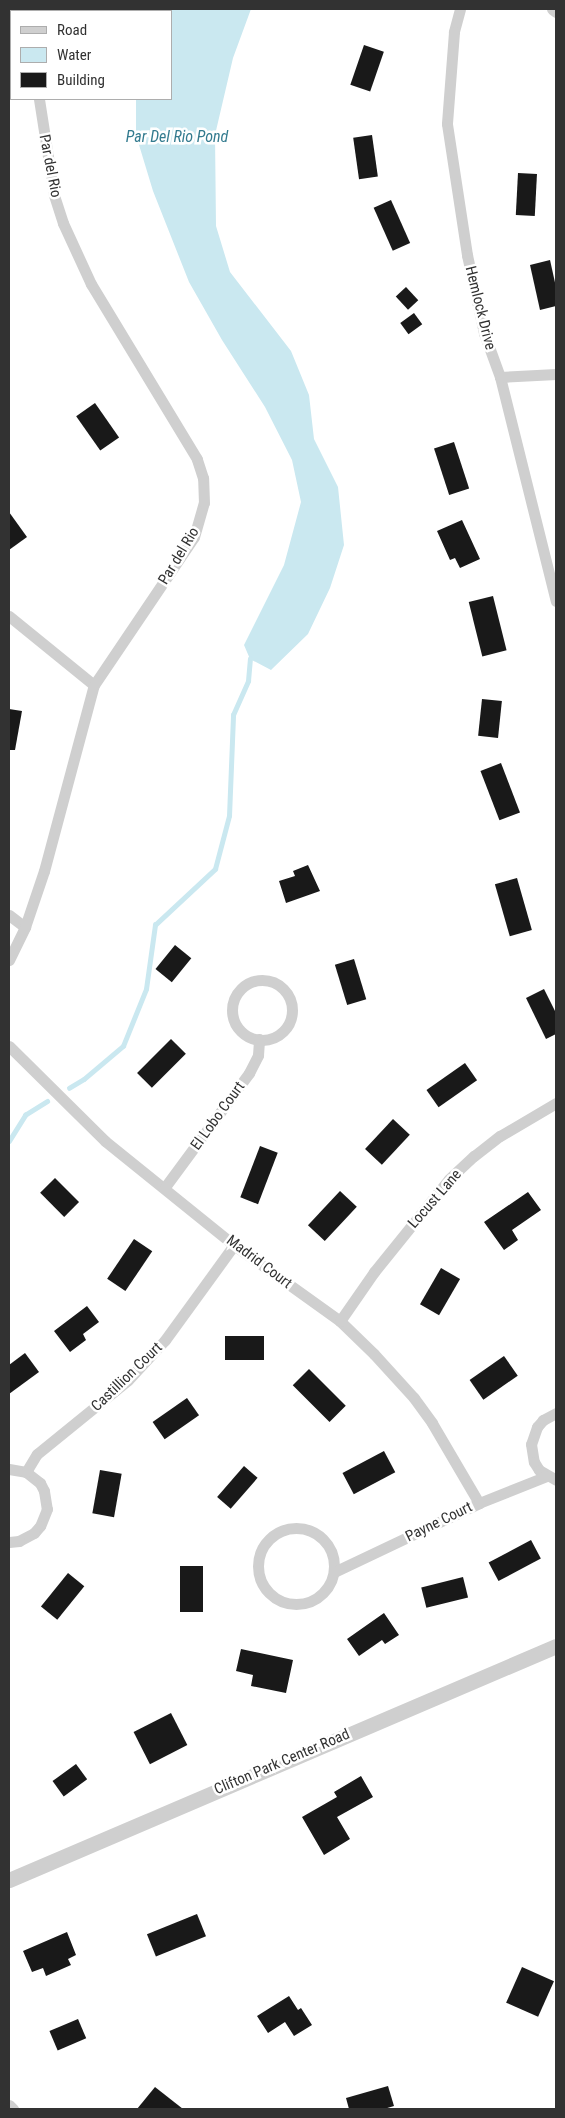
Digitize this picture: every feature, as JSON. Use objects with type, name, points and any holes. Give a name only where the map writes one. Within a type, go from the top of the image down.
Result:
[{"type":"street","name":"Hemlock Drive","points":[[460,9],[454,32],[447,124],[467,255],[484,333],[500,377],[556,601]]},
{"type":"street","points":[[552,9],[556,12]]},
{"type":"street","name":"Par del Rio","points":[[9,960],[25,927],[44,871],[94,685],[194,537],[204,503],[203,478],[197,459],[91,284],[63,223],[54,195],[39,100]]},
{"type":"street","points":[[500,377],[556,374]]},
{"type":"street","points":[[9,616],[94,685]]},
{"type":"street","points":[[9,916],[25,927]]},
{"type":"street","points":[[263,980],[281,986],[291,1002],[292,1012],[285,1029],[278,1036],[259,1039],[243,1032],[233,1017],[233,1008],[239,991],[254,981],[263,980]]},
{"type":"street","name":"El Lobo Court","points":[[165,1187],[249,1073],[258,1055],[259,1039]]},
{"type":"street","name":"Madrid Court","points":[[9,1046],[106,1141],[165,1187],[234,1245],[340,1322],[374,1354],[414,1398],[432,1423],[478,1503]]},
{"type":"street","name":"Locust Lane","points":[[340,1322],[374,1272],[449,1179],[500,1136],[556,1103]]},
{"type":"street","name":"Castillion Court","points":[[26,1472],[37,1454],[128,1380],[165,1340],[234,1245]]},
{"type":"street","name":"Payne Court","points":[[334,1572],[478,1503],[551,1478],[534,1462],[531,1444],[537,1427],[543,1420],[556,1413]]},
{"type":"street","points":[[9,1469],[26,1472],[40,1484],[44,1492],[47,1509],[45,1518],[40,1526],[27,1538],[9,1542]]},
{"type":"street","points":[[298,1528],[316,1533],[329,1545],[334,1563],[334,1572],[327,1588],[313,1600],[295,1604],[277,1599],[264,1586],[258,1569],[261,1551],[272,1536],[280,1531],[298,1528]]},
{"type":"street","name":"Clifton Park Center Road","points":[[9,1880],[556,1646]]},
{"type":"street","points":[[9,2105],[14,2109]]},
{"type":"water","name":"Par Del Rio Pond","points":[[251,9],[233,58],[215,135],[216,226],[230,272],[291,351],[309,395],[314,439],[338,487],[344,545],[330,588],[308,634],[271,670],[250,659],[244,645],[284,565],[301,502],[292,460],[265,407],[222,340],[189,282],[153,191],[136,135],[136,100],[172,100],[172,10],[164,10]]},
{"type":"building","points":[[364,45],[384,52],[370,92],[350,85]]},
{"type":"building","points":[[372,135],[378,177],[359,179],[353,138]]},
{"type":"building","points":[[518,173],[537,174],[535,216],[516,215]]},
{"type":"building","points":[[391,200],[410,243],[393,251],[374,208]]},
{"type":"building","points":[[550,260],[556,287],[556,306],[540,310],[530,265]]},
{"type":"building","points":[[406,287],[418,300],[408,310],[396,297]]},
{"type":"building","points":[[414,313],[422,324],[408,334],[400,323]]},
{"type":"building","points":[[95,403],[119,437],[100,451],[76,416]]},
{"type":"building","points":[[454,442],[469,489],[449,495],[434,448]]},
{"type":"building","points":[[9,512],[27,537],[9,550]]},
{"type":"building","points":[[462,520],[480,559],[460,568],[455,558],[450,560],[437,531]]},
{"type":"building","points":[[493,596],[507,650],[482,656],[469,602]]},
{"type":"building","points":[[482,699],[502,701],[498,738],[478,736]]},
{"type":"building","points":[[9,709],[22,711],[15,750],[9,750]]},
{"type":"building","points":[[501,763],[520,812],[499,820],[480,771]]},
{"type":"building","points":[[308,865],[320,891],[286,903],[279,881],[295,876],[293,871]]},
{"type":"building","points":[[517,878],[532,930],[510,936],[495,884]]},
{"type":"building","points":[[175,945],[191,958],[172,982],[155,969]]},
{"type":"building","points":[[354,959],[366,999],[347,1005],[335,965]]},
{"type":"building","points":[[544,989],[556,1013],[556,1034],[546,1039],[526,998]]},
{"type":"building","points":[[171,1039],[186,1054],[152,1088],[137,1073]]},
{"type":"building","points":[[465,1063],[477,1080],[439,1107],[426,1090]]},
{"type":"building","points":[[393,1119],[410,1135],[382,1165],[365,1149]]},
{"type":"building","points":[[260,1146],[278,1153],[258,1204],[240,1197]]},
{"type":"building","points":[[55,1178],[79,1202],[64,1217],[40,1193]]},
{"type":"building","points":[[340,1191],[357,1207],[325,1241],[308,1225]]},
{"type":"building","points":[[528,1192],[541,1210],[512,1230],[518,1240],[504,1250],[484,1222]]},
{"type":"building","points":[[134,1239],[152,1251],[125,1291],[107,1279]]},
{"type":"building","points":[[441,1268],[460,1279],[439,1315],[420,1304]]},
{"type":"building","points":[[87,1306],[99,1322],[83,1334],[86,1340],[70,1352],[54,1331]]},
{"type":"building","points":[[225,1336],[264,1336],[264,1360],[225,1360]]},
{"type":"building","points":[[25,1353],[39,1372],[9,1394],[9,1365]]},
{"type":"building","points":[[504,1356],[518,1376],[483,1400],[470,1380]]},
{"type":"building","points":[[309,1369],[346,1406],[330,1422],[293,1385]]},
{"type":"building","points":[[187,1398],[199,1415],[165,1439],[153,1422]]},
{"type":"building","points":[[384,1451],[395,1472],[354,1494],[343,1473]]},
{"type":"building","points":[[244,1466],[258,1478],[231,1509],[217,1497]]},
{"type":"building","points":[[100,1470],[122,1474],[114,1517],[92,1513]]},
{"type":"building","points":[[531,1540],[541,1559],[498,1581],[489,1563]]},
{"type":"building","points":[[180,1566],[203,1566],[203,1612],[180,1612]]},
{"type":"building","points":[[68,1573],[84,1586],[57,1620],[41,1606]]},
{"type":"building","points":[[463,1577],[468,1597],[426,1608],[421,1587]]},
{"type":"building","points":[[384,1613],[399,1635],[385,1644],[382,1640],[359,1656],[347,1639]]},
{"type":"building","points":[[241,1649],[293,1660],[286,1693],[251,1686],[253,1675],[236,1671]]},
{"type":"building","points":[[171,1713],[187,1745],[150,1764],[134,1732]]},
{"type":"building","points":[[76,1764],[87,1779],[64,1796],[53,1781]]},
{"type":"building","points":[[361,1776],[373,1797],[337,1817],[350,1839],[324,1855],[302,1817],[337,1797],[334,1792]]},
{"type":"building","points":[[197,1914],[206,1936],[156,1956],[147,1934]]},
{"type":"building","points":[[67,1932],[76,1955],[68,1959],[71,1965],[46,1976],[43,1968],[32,1972],[23,1951]]},
{"type":"building","points":[[522,1967],[554,1981],[538,2017],[506,2003]]},
{"type":"building","points":[[289,1996],[298,2010],[301,2008],[312,2025],[294,2036],[285,2022],[268,2033],[257,2016]]},
{"type":"building","points":[[78,2019],[86,2038],[58,2050],[49,2031]]},
{"type":"building","points":[[388,2086],[394,2106],[384,2109],[349,2109],[346,2098]]},
{"type":"building","points":[[155,2087],[183,2109],[137,2109]]},
{"type":"waterway","points":[[69,1088],[84,1079],[123,1046],[146,989],[155,925],[215,869],[229,816],[233,715],[248,681],[250,659]]},
{"type":"waterway","points":[[9,1141],[25,1115],[47,1101]]}]
